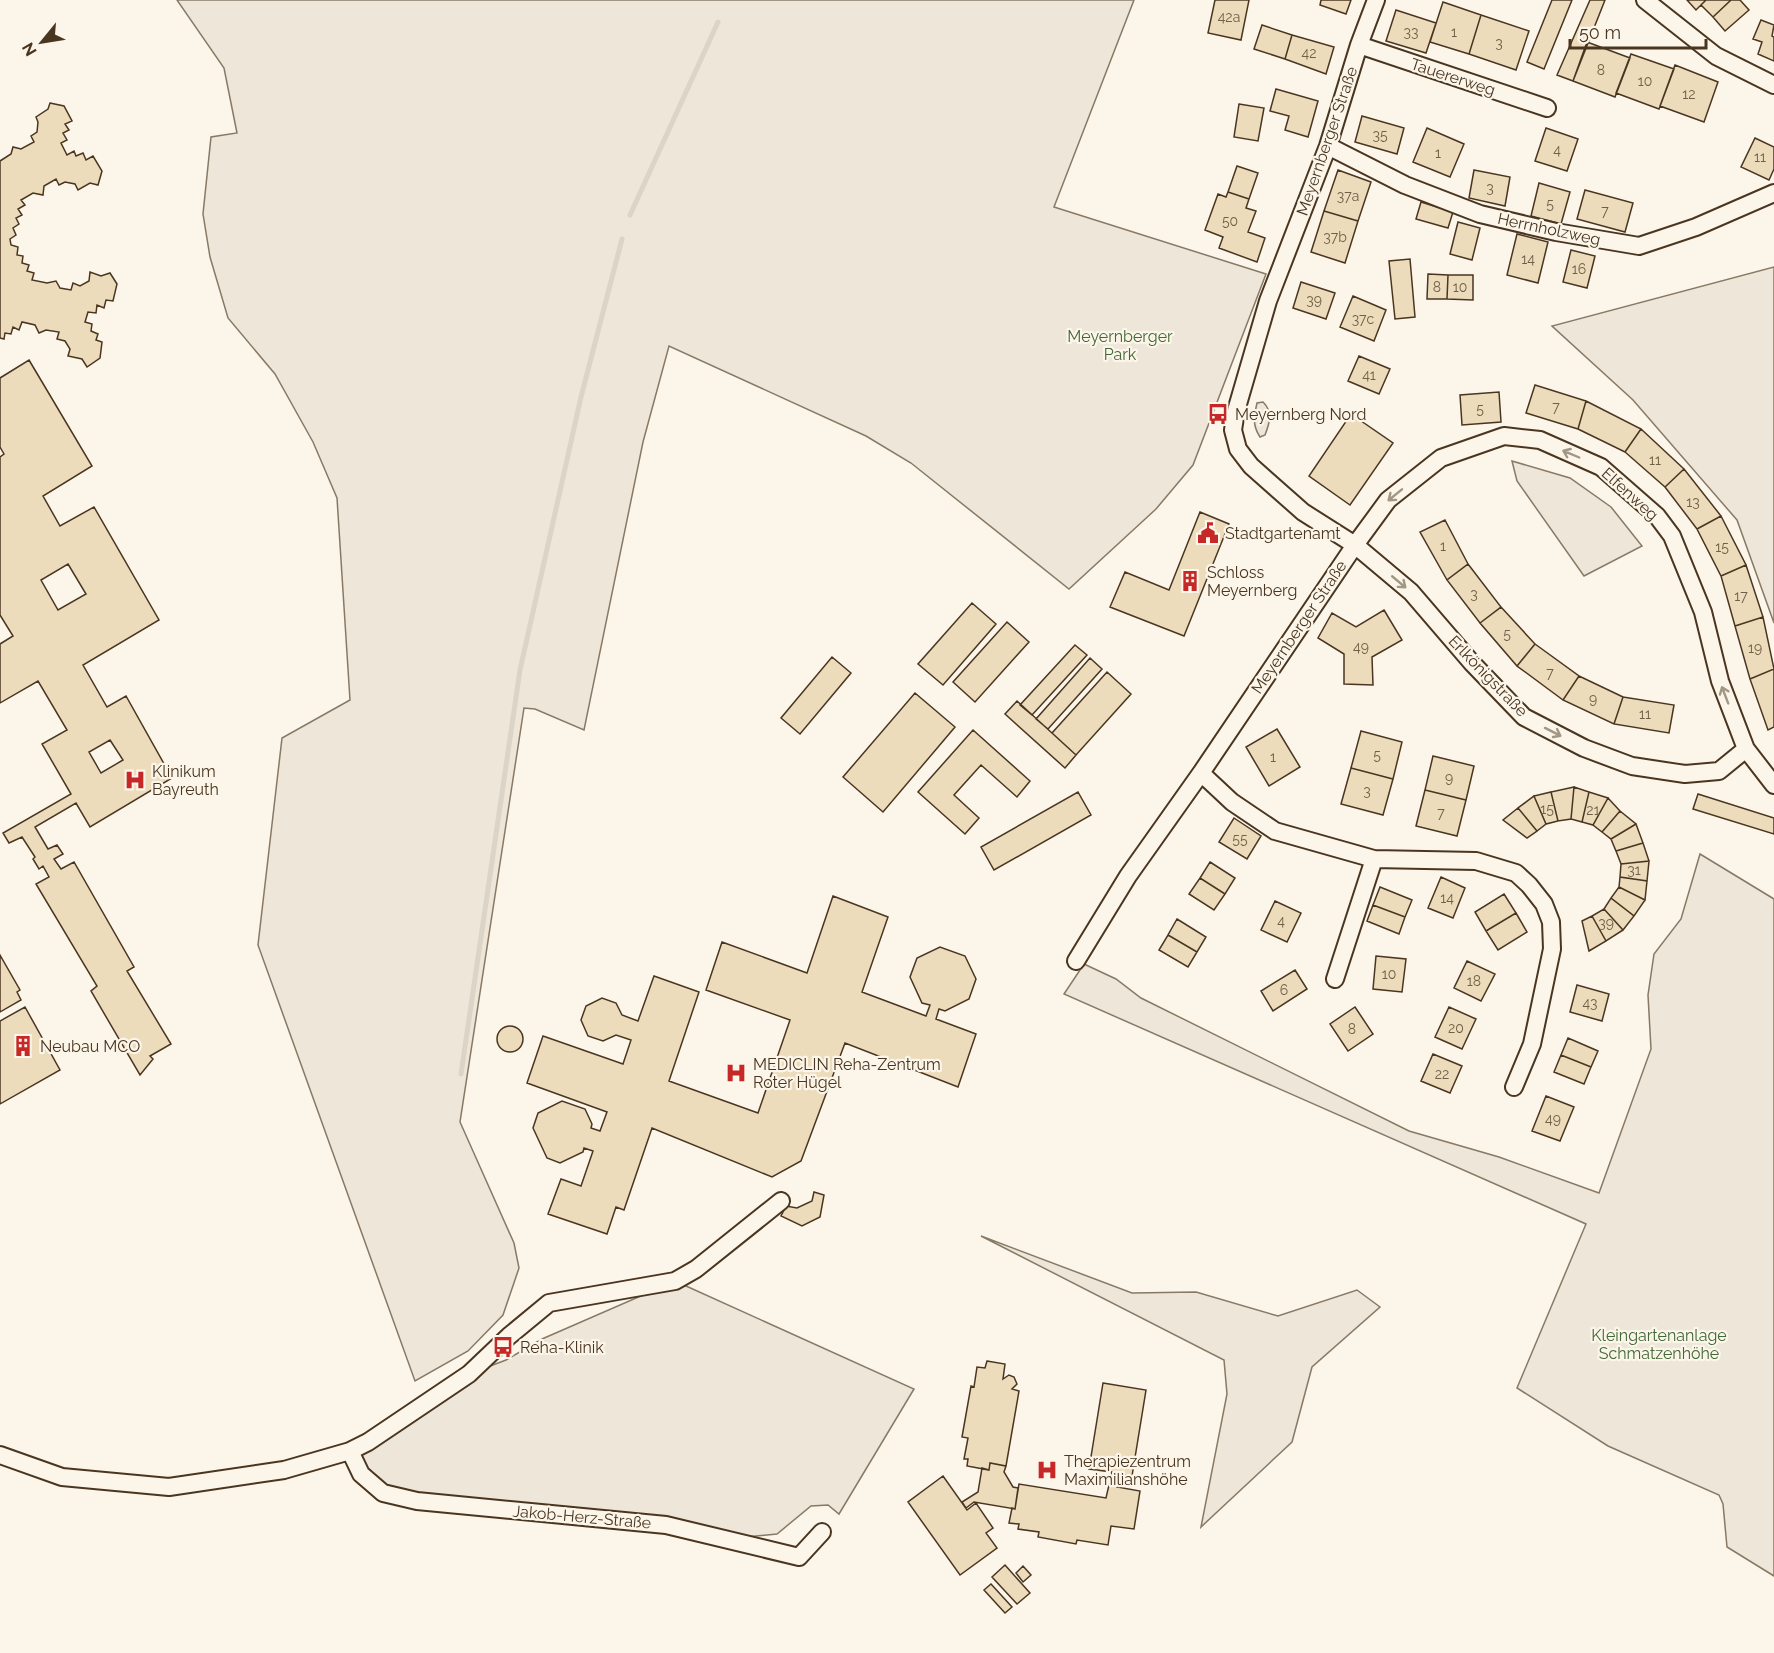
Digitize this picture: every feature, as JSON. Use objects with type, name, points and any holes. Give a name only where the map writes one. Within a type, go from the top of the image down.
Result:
[{"type":"street","name":"Meyernberger Straße","points":[[1076,961],[1128,876],[1201,773],[1355,544],[1303,512],[1251,466],[1238,449],[1233,430],[1236,411],[1268,301],[1328,146],[1359,45],[1376,0]]},
{"type":"street","points":[[1645,0],[1716,56],[1774,85]]},
{"type":"street","name":"Tauererweg","points":[[1359,45],[1547,108]]},
{"type":"street","name":"Herrnholzweg","points":[[1328,146],[1405,185],[1480,214],[1556,232],[1639,246],[1696,227],[1774,193]]},
{"type":"street","name":"Elfenweg","points":[[1355,544],[1388,500],[1442,458],[1504,436],[1540,440],[1601,467],[1657,516],[1672,536],[1703,612],[1719,681],[1746,749],[1774,785]]},
{"type":"street","name":"Erlkönigstraße","points":[[1355,544],[1411,592],[1472,663],[1524,717],[1544,728],[1584,748],[1632,766],[1685,774],[1719,771],[1746,749]]},
{"type":"street","points":[[1201,773],[1232,802],[1275,831],[1374,859],[1476,861],[1516,873],[1529,885],[1544,904],[1551,922],[1552,949],[1532,1044],[1514,1087]]},
{"type":"street","points":[[1335,979],[1374,859]]},
{"type":"street","points":[[0,1455],[62,1477],[169,1487],[284,1470],[350,1451],[368,1442],[469,1374],[509,1336],[549,1303],[675,1281],[705,1262],[781,1201]]},
{"type":"street","name":"Jakob-Herz-Straße","points":[[350,1451],[361,1474],[383,1493],[417,1501],[666,1525],[799,1557],[822,1532]]},
{"type":"green space","name":"Meyernberger Park","points":[[177,0],[1134,0],[1054,207],[1266,274],[1193,465],[1156,509],[1069,589],[911,463],[866,436],[669,346],[643,442],[584,730],[535,709],[524,708],[460,1122],[514,1243],[519,1268],[503,1315],[468,1351],[415,1381],[258,945],[282,738],[350,700],[337,498],[313,442],[275,374],[228,318],[210,257],[203,214],[211,137],[237,133],[224,68]]},
{"type":"green space","points":[[1774,267],[1774,623],[1737,520],[1633,400],[1552,326]]},
{"type":"green space","points":[[1263,402],[1270,417],[1265,435],[1260,437],[1255,424],[1255,416],[1257,403]]},
{"type":"green space","points":[[1512,461],[1570,478],[1611,507],[1642,546],[1584,576],[1517,481]]},
{"type":"green space","name":"Kleingartenanlage Schmatzenhöhe","points":[[1700,854],[1774,899],[1774,1576],[1727,1547],[1723,1504],[1719,1495],[1608,1446],[1517,1388],[1586,1224],[1064,994],[1084,964],[1116,979],[1141,998],[1409,1131],[1499,1157],[1599,1193],[1651,1049],[1648,995],[1654,954],[1681,919]]},
{"type":"green space","points":[[981,1236],[1132,1293],[1196,1292],[1278,1316],[1357,1290],[1380,1307],[1312,1367],[1292,1442],[1201,1527],[1227,1394],[1224,1360]]},
{"type":"green space","points":[[675,1281],[914,1389],[839,1514],[828,1505],[811,1506],[777,1534],[724,1539],[383,1493],[350,1451],[469,1374],[506,1360],[542,1339]]},
{"type":"building","points":[[1215,0],[1249,0],[1241,40],[1208,33]]},
{"type":"building","points":[[1321,0],[1351,0],[1346,14],[1320,5]]},
{"type":"building","points":[[1552,0],[1572,0],[1544,69],[1527,62]]},
{"type":"building","points":[[1590,0],[1605,0],[1573,81],[1557,75]]},
{"type":"building","points":[[1687,0],[1706,0],[1696,10]]},
{"type":"building","points":[[1706,0],[1731,0],[1713,17],[1701,5]]},
{"type":"building","points":[[1731,0],[1740,0],[1749,10],[1725,31],[1713,17]]},
{"type":"building","points":[[1443,2],[1481,15],[1469,54],[1430,42]]},
{"type":"building","points":[[1396,10],[1436,23],[1426,53],[1386,41]]},
{"type":"building","points":[[1481,15],[1529,31],[1516,70],[1469,54]]},
{"type":"building","points":[[1761,20],[1774,25],[1772,36],[1774,37],[1774,61],[1758,54],[1762,42],[1753,39]]},
{"type":"building","points":[[1262,25],[1292,35],[1285,59],[1254,49]]},
{"type":"building","points":[[1292,35],[1334,47],[1326,74],[1285,59]]},
{"type":"building","points":[[1587,42],[1630,58],[1615,97],[1573,81]]},
{"type":"building","points":[[1631,54],[1674,69],[1659,109],[1616,93]]},
{"type":"building","points":[[1675,65],[1718,82],[1704,122],[1660,106]]},
{"type":"building","points":[[1276,89],[1318,101],[1308,137],[1285,130],[1289,116],[1270,111]]},
{"type":"building","points":[[50,103],[64,106],[72,121],[65,124],[69,130],[63,133],[67,140],[61,143],[67,155],[74,151],[76,156],[83,153],[86,160],[93,156],[102,171],[98,185],[90,183],[78,190],[75,184],[65,182],[59,185],[56,179],[44,186],[43,195],[33,193],[21,200],[25,205],[18,209],[22,215],[16,218],[19,224],[13,228],[16,235],[10,239],[11,245],[18,247],[17,255],[23,256],[22,263],[29,265],[27,271],[34,273],[32,280],[47,283],[56,281],[60,288],[71,290],[73,283],[80,286],[89,281],[90,272],[101,276],[110,273],[117,284],[113,301],[106,300],[104,308],[97,305],[96,313],[88,312],[85,322],[92,324],[91,331],[98,334],[96,340],[102,342],[100,358],[87,367],[82,359],[68,356],[70,349],[65,341],[57,339],[59,332],[46,330],[39,333],[35,325],[22,322],[19,330],[13,327],[11,334],[5,333],[4,339],[0,338],[0,161],[11,154],[13,147],[21,149],[34,142],[31,136],[37,132],[36,117],[48,109]]},
{"type":"building","points":[[1239,104],[1264,108],[1258,141],[1234,137]]},
{"type":"building","points":[[1362,116],[1404,128],[1397,154],[1355,142]]},
{"type":"building","points":[[1427,128],[1464,144],[1450,177],[1413,162]]},
{"type":"building","points":[[1546,128],[1578,139],[1567,171],[1535,161]]},
{"type":"building","points":[[1755,138],[1774,147],[1774,169],[1769,180],[1741,167]]},
{"type":"building","points":[[1237,166],[1258,173],[1249,199],[1228,192]]},
{"type":"building","points":[[1338,170],[1371,182],[1358,221],[1324,211]]},
{"type":"building","points":[[1474,170],[1510,177],[1505,206],[1469,198]]},
{"type":"building","points":[[1539,183],[1570,192],[1561,224],[1531,216]]},
{"type":"building","points":[[1585,190],[1633,203],[1625,232],[1577,219]]},
{"type":"building","points":[[1228,192],[1249,199],[1246,208],[1256,211],[1248,232],[1265,238],[1257,262],[1219,248],[1223,237],[1205,230],[1218,194],[1226,197]]},
{"type":"building","points":[[1421,202],[1453,212],[1448,228],[1416,219]]},
{"type":"building","points":[[1324,211],[1358,221],[1345,263],[1311,252]]},
{"type":"building","points":[[1458,222],[1480,228],[1472,260],[1450,254]]},
{"type":"building","points":[[1517,234],[1548,242],[1538,283],[1507,275]]},
{"type":"building","points":[[1571,250],[1595,256],[1587,288],[1563,282]]},
{"type":"building","points":[[1410,259],[1415,317],[1395,319],[1389,261]]},
{"type":"building","points":[[1428,274],[1448,275],[1447,299],[1427,299]]},
{"type":"building","points":[[1448,275],[1473,275],[1473,300],[1447,299]]},
{"type":"building","points":[[1301,282],[1335,293],[1326,319],[1293,308]]},
{"type":"building","points":[[1353,296],[1386,310],[1374,341],[1340,327]]},
{"type":"building","points":[[1359,356],[1390,369],[1379,394],[1348,381]]},
{"type":"building","points":[[29,360],[92,466],[43,496],[60,526],[94,507],[159,620],[83,665],[107,707],[126,696],[172,778],[90,827],[76,803],[35,827],[48,849],[57,845],[63,854],[54,859],[61,869],[74,862],[134,967],[127,971],[171,1044],[150,1056],[153,1059],[140,1075],[91,991],[97,986],[36,884],[49,877],[43,866],[39,869],[33,859],[35,857],[22,837],[9,843],[3,833],[71,794],[42,744],[67,730],[38,681],[0,703],[0,644],[13,636],[0,615],[0,457],[4,454],[0,447],[0,378]],"holes":[[[68,564],[86,594],[58,610],[41,580]],[[110,740],[123,760],[101,773],[89,752]]]},
{"type":"building","points":[[1535,385],[1586,401],[1578,429],[1526,413]]},
{"type":"building","points":[[1499,392],[1501,422],[1462,425],[1460,395]]},
{"type":"building","points":[[1586,401],[1641,429],[1625,452],[1578,429]]},
{"type":"building","points":[[1351,414],[1393,443],[1350,505],[1309,476]]},
{"type":"building","points":[[1641,429],[1684,469],[1665,487],[1625,452]]},
{"type":"building","points":[[1684,469],[1721,516],[1697,529],[1665,487]]},
{"type":"building","name":"Schloss Meyernberg","points":[[1200,512],[1229,524],[1184,636],[1110,607],[1125,572],[1169,590]]},
{"type":"building","points":[[1721,516],[1746,565],[1721,576],[1697,529]]},
{"type":"building","points":[[1445,520],[1468,564],[1447,580],[1420,532]]},
{"type":"building","points":[[1468,564],[1501,607],[1480,623],[1447,580]]},
{"type":"building","points":[[1746,565],[1763,617],[1735,626],[1721,576]]},
{"type":"building","points":[[972,603],[996,624],[943,685],[918,664]]},
{"type":"building","points":[[1501,607],[1535,644],[1517,666],[1480,623]]},
{"type":"building","points":[[1384,610],[1402,640],[1372,657],[1373,685],[1344,684],[1344,654],[1318,638],[1332,613],[1356,627]]},
{"type":"building","points":[[1763,617],[1774,669],[1750,679],[1735,626]]},
{"type":"building","points":[[1007,622],[1029,642],[975,702],[953,682]]},
{"type":"building","points":[[1535,644],[1579,676],[1563,700],[1517,666]]},
{"type":"building","points":[[1075,645],[1087,655],[1032,715],[1020,705]]},
{"type":"building","points":[[832,657],[851,673],[800,734],[781,718]]},
{"type":"building","points":[[1090,658],[1102,669],[1048,729],[1036,719]]},
{"type":"building","points":[[1774,669],[1774,727],[1768,730],[1750,679]]},
{"type":"building","points":[[1107,672],[1131,694],[1076,755],[1052,733]]},
{"type":"building","points":[[1579,676],[1623,697],[1614,724],[1563,700]]},
{"type":"building","points":[[915,693],[955,727],[883,812],[843,777]]},
{"type":"building","points":[[1623,697],[1674,705],[1669,733],[1614,724]]},
{"type":"building","points":[[1017,701],[1076,755],[1065,768],[1005,714]]},
{"type":"building","points":[[1277,729],[1300,767],[1269,786],[1246,747]]},
{"type":"building","points":[[973,730],[1030,781],[1017,797],[981,765],[954,795],[979,818],[965,834],[918,792]]},
{"type":"building","points":[[1361,731],[1402,742],[1393,779],[1351,768]]},
{"type":"building","points":[[1433,756],[1474,766],[1466,800],[1425,790]]},
{"type":"building","points":[[1351,768],[1393,779],[1383,815],[1341,804]]},
{"type":"building","points":[[1574,787],[1571,819],[1558,821],[1551,792]]},
{"type":"building","points":[[1574,787],[1589,792],[1582,822],[1571,819]]},
{"type":"building","points":[[1425,790],[1466,800],[1457,836],[1416,826]]},
{"type":"building","points":[[1078,792],[1091,815],[994,870],[981,847]]},
{"type":"building","points":[[1551,792],[1558,821],[1546,824],[1534,796]]},
{"type":"building","points":[[1589,792],[1608,798],[1593,825],[1582,822]]},
{"type":"building","points":[[1698,794],[1774,818],[1774,834],[1693,809]]},
{"type":"building","points":[[1534,796],[1546,824],[1537,831],[1518,808]]},
{"type":"building","points":[[1608,798],[1620,811],[1602,832],[1593,825]]},
{"type":"building","points":[[1518,808],[1537,831],[1527,838],[1503,820]]},
{"type":"building","points":[[1620,811],[1636,824],[1611,839],[1602,832]]},
{"type":"building","points":[[1234,818],[1261,836],[1247,859],[1219,842]]},
{"type":"building","points":[[1636,824],[1643,843],[1616,851],[1611,839]]},
{"type":"building","points":[[1643,843],[1649,861],[1621,864],[1616,851]]},
{"type":"building","points":[[1649,861],[1647,881],[1620,877],[1621,864]]},
{"type":"building","points":[[1210,862],[1235,878],[1225,894],[1200,878]]},
{"type":"building","points":[[1441,877],[1465,888],[1453,918],[1428,908]]},
{"type":"building","points":[[1620,877],[1647,881],[1645,900],[1619,887]]},
{"type":"building","points":[[1200,878],[1225,894],[1214,910],[1189,894]]},
{"type":"building","points":[[1380,887],[1412,900],[1405,917],[1373,905]]},
{"type":"building","points":[[1619,887],[1645,900],[1634,916],[1611,898]]},
{"type":"building","points":[[1504,894],[1516,913],[1486,931],[1475,912]]},
{"type":"building","points":[[833,896],[888,917],[862,992],[926,1016],[930,1005],[922,1003],[910,977],[917,958],[940,947],[965,956],[976,979],[969,999],[945,1011],[939,1009],[936,1019],[976,1034],[958,1087],[845,1043],[801,1161],[772,1177],[652,1128],[624,1210],[616,1207],[607,1234],[548,1214],[561,1179],[581,1186],[593,1151],[584,1148],[583,1152],[560,1163],[547,1158],[533,1128],[538,1113],[562,1101],[585,1109],[592,1124],[591,1128],[600,1131],[607,1112],[527,1083],[543,1036],[623,1064],[631,1040],[616,1035],[603,1041],[588,1036],[581,1020],[586,1006],[602,998],[616,1003],[622,1015],[638,1021],[654,976],[699,992],[669,1081],[758,1113],[790,1020],[706,990],[722,942],[807,973]]},
{"type":"building","points":[[1611,898],[1634,916],[1623,930],[1604,909]]},
{"type":"building","points":[[1275,901],[1301,913],[1287,942],[1261,930]]},
{"type":"building","points":[[1373,905],[1405,917],[1399,934],[1367,921]]},
{"type":"building","points":[[1604,909],[1623,930],[1606,941],[1592,916]]},
{"type":"building","points":[[1516,913],[1527,932],[1498,950],[1486,931]]},
{"type":"building","points":[[1592,916],[1606,941],[1589,951],[1582,921]]},
{"type":"building","points":[[1177,919],[1206,937],[1197,952],[1168,935]]},
{"type":"building","points":[[1168,935],[1197,952],[1188,967],[1159,950]]},
{"type":"building","points":[[0,955],[20,990],[17,992],[21,1000],[0,1012]]},
{"type":"building","points":[[1376,956],[1406,959],[1402,992],[1373,989]]},
{"type":"building","points":[[1467,961],[1495,974],[1481,1001],[1454,988]]},
{"type":"building","points":[[1295,970],[1307,989],[1273,1011],[1261,991]]},
{"type":"building","points":[[1577,985],[1609,994],[1602,1021],[1570,1012]]},
{"type":"building","name":"Neubau MCO","points":[[25,1007],[60,1070],[0,1104],[0,1021]]},
{"type":"building","points":[[1355,1007],[1373,1034],[1348,1051],[1330,1024]]},
{"type":"building","points":[[1449,1007],[1476,1019],[1462,1049],[1435,1037]]},
{"type":"building","points":[[510,1026],[520,1029],[523,1039],[520,1049],[510,1052],[500,1049],[497,1039],[500,1029]]},
{"type":"building","points":[[1568,1038],[1598,1051],[1591,1067],[1561,1055]]},
{"type":"building","points":[[1433,1054],[1462,1066],[1450,1093],[1421,1081]]},
{"type":"building","points":[[1561,1055],[1591,1067],[1584,1084],[1554,1072]]},
{"type":"building","points":[[1546,1096],[1574,1107],[1560,1141],[1532,1131]]},
{"type":"building","points":[[814,1192],[824,1195],[820,1217],[802,1226],[781,1216],[786,1206],[797,1208],[812,1201]]},
{"type":"building","points":[[987,1361],[1005,1364],[1003,1379],[1009,1375],[1014,1377],[1017,1384],[1012,1389],[1019,1391],[1006,1466],[990,1463],[989,1470],[967,1466],[968,1459],[964,1459],[968,1438],[962,1437],[971,1386],[974,1387],[977,1367],[985,1368]]},
{"type":"building","points":[[1103,1383],[1146,1390],[1132,1476],[1119,1474],[1117,1487],[1140,1491],[1134,1529],[1111,1526],[1108,1545],[1077,1540],[1076,1544],[1038,1537],[1039,1532],[1018,1529],[1019,1524],[1009,1523],[1012,1508],[1015,1509],[1019,1484],[1106,1498],[1112,1472],[1089,1469]]},
{"type":"building","points":[[990,1463],[1006,1466],[1004,1472],[1013,1487],[1018,1488],[1015,1509],[974,1502],[966,1508],[962,1502],[978,1492],[982,1468],[989,1470]]},
{"type":"building","points":[[943,1476],[967,1510],[976,1503],[993,1528],[986,1533],[997,1548],[960,1575],[908,1502]]},
{"type":"building","points":[[1005,1565],[1030,1593],[1017,1604],[992,1577]]},
{"type":"building","points":[[1023,1566],[1031,1575],[1023,1582],[1016,1573]]},
{"type":"building","points":[[991,1584],[1012,1607],[1005,1613],[984,1590]]},
{"type":"waterway","points":[[630,215],[718,22]]},
{"type":"waterway","points":[[461,1074],[520,670],[581,397],[622,239]]},
{"type":"place","name":"Meyernberg Nord","points":[[1218,414]]},
{"type":"place","name":"Stadtgartenamt","points":[[1208,533]]},
{"type":"place","name":"Schloss Meyernberg","points":[[1190,581]]},
{"type":"place","name":"Klinikum Bayreuth","points":[[135,780]]},
{"type":"place","name":"Neubau MCO","points":[[23,1046]]},
{"type":"place","name":"MEDICLIN Reha-Zentrum Roter Hügel","points":[[736,1073]]},
{"type":"place","name":"Reha-Klinik","points":[[503,1347]]},
{"type":"place","name":"Therapiezentrum Maximilianshöhe","points":[[1047,1470]]}]
